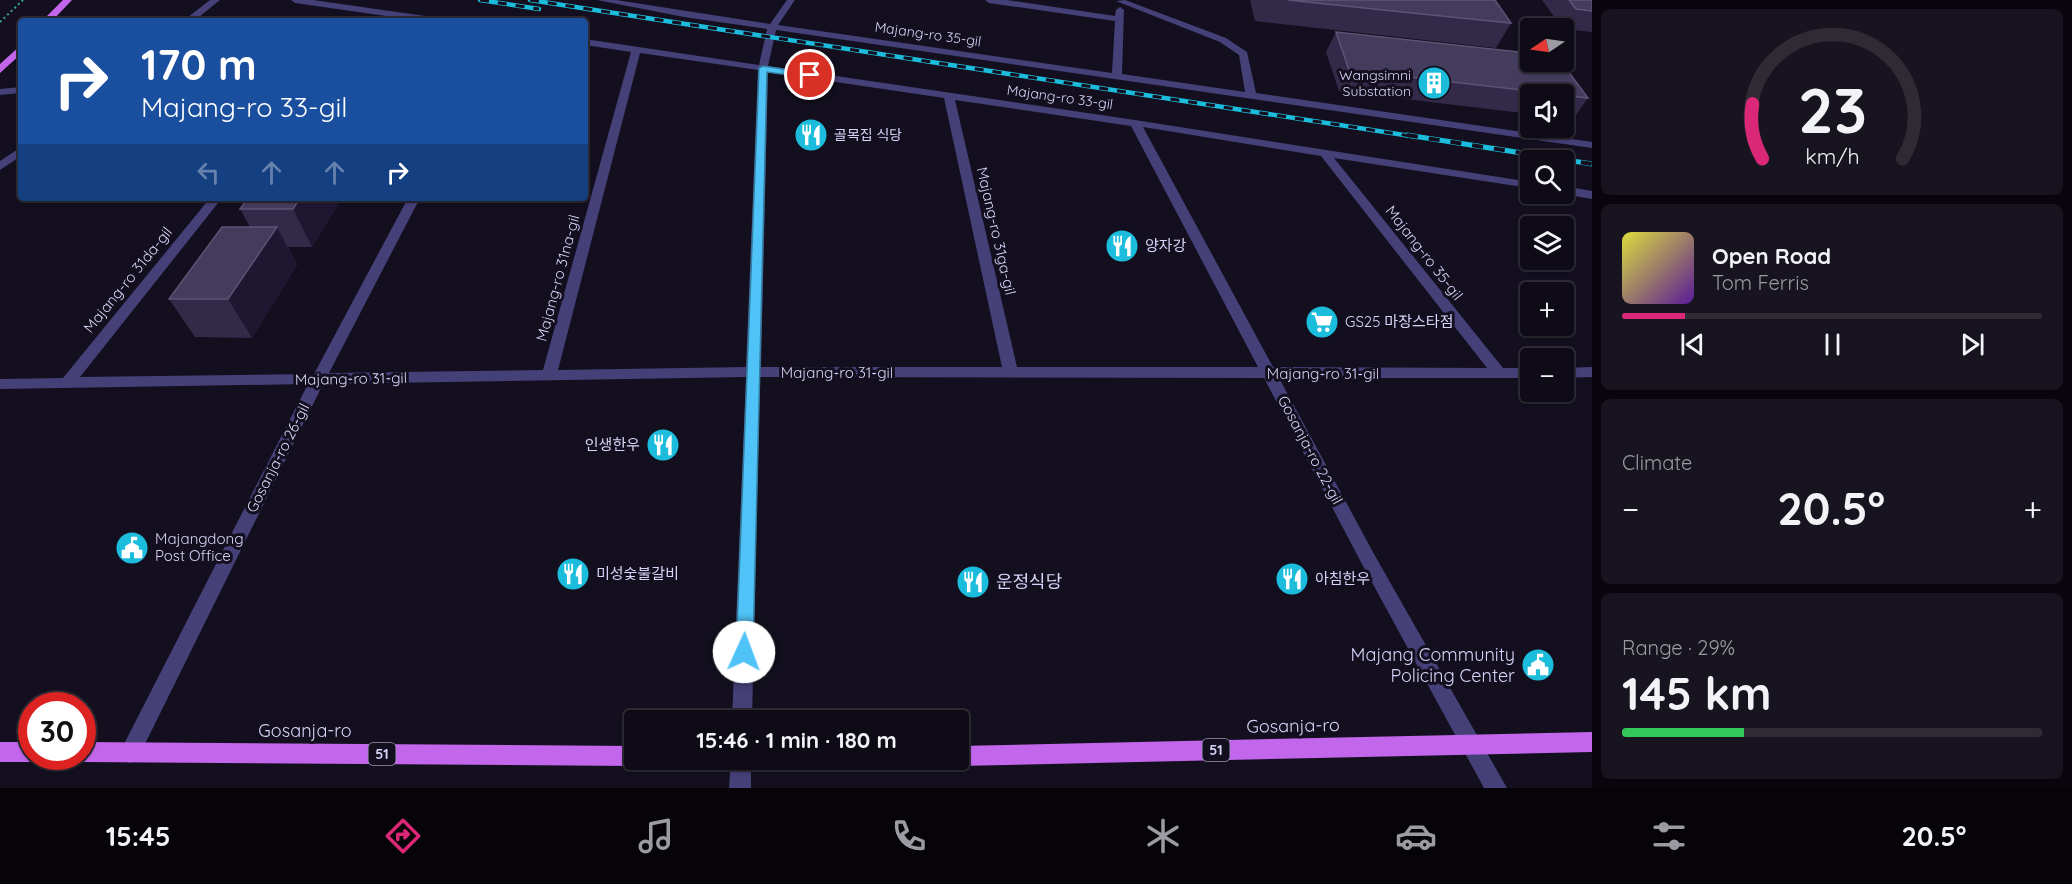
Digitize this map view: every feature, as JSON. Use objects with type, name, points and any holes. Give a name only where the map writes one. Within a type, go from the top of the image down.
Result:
[{"type":"main road","points":[[50,18],[68,0]]},
{"type":"main road","points":[[0,70],[18,51]]},
{"type":"main road","name":"Gosanja-ro","points":[[969,756],[1592,742]]},
{"type":"main road","points":[[0,752],[18,752]]},
{"type":"main road","name":"Gosanja-ro","points":[[96,753],[624,756]]},
{"type":"street","points":[[192,18],[216,0]]},
{"type":"street","points":[[295,0],[418,18]]},
{"type":"street","name":"Majang-ro 35-gil","points":[[601,0],[772,27],[1592,145]]},
{"type":"street","points":[[742,710],[763,68],[772,27],[791,0]]},
{"type":"street","points":[[989,0],[1119,19]]},
{"type":"street","points":[[1117,76],[1120,1],[1222,40],[1244,54],[1251,95]]},
{"type":"street","points":[[362,18],[368,11]]},
{"type":"street","name":"Majang-ro 33-gil","points":[[588,42],[1135,123],[1520,183]]},
{"type":"street","name":"Majang-ro 31na-gil","points":[[549,376],[636,50]]},
{"type":"street","points":[[0,92],[18,90]]},
{"type":"street","name":"Majang-ro 31ga-gil","points":[[949,96],[1011,373]]},
{"type":"street","name":"Gosanja-ro 22-gil","points":[[1135,123],[1368,559],[1496,788]]},
{"type":"street","points":[[0,167],[18,152]]},
{"type":"street","name":"Majang-ro 35-gil","points":[[1324,153],[1499,373]]},
{"type":"street","points":[[1574,192],[1592,195]]},
{"type":"street","name":"Majang-ro 31da-gil","points":[[67,383],[214,201]]},
{"type":"street","name":"Gosanja-ro 26-gil","points":[[130,753],[318,380],[412,201]]},
{"type":"street","name":"Majang-ro 31-gil","points":[[0,384],[754,372],[1520,373]]},
{"type":"street","points":[[1574,373],[1592,372]]},
{"type":"street","points":[[740,788],[741,770]]},
{"type":"path","points":[[0,22],[23,0]]},
{"type":"building","points":[[1288,0],[1495,0],[1511,23],[1402,12]]},
{"type":"building","points":[[1569,0],[1592,0],[1592,11],[1576,9]]},
{"type":"building","points":[[1336,32],[1520,52],[1520,72],[1569,72],[1588,98],[1574,96],[1574,84],[1520,84],[1520,90],[1349,70]]},
{"type":"building","points":[[246,201],[298,201],[293,209],[240,209]]},
{"type":"building","points":[[222,227],[277,227],[228,299],[169,299]]},
{"type":"railway","points":[[480,0],[539,9]]},
{"type":"railway","points":[[530,0],[1417,137]]},
{"type":"railway","points":[[1407,135],[1592,164]]},
{"type":"place","name":"Wangsimni Substation","points":[[1434,83]]},
{"type":"place","name":"골목집 식당","points":[[811,135]]},
{"type":"place","name":"양자강","points":[[1122,246]]},
{"type":"place","name":"GS25 마장스타점","points":[[1322,322]]},
{"type":"place","name":"인생한우","points":[[663,445]]},
{"type":"place","name":"Majangdong Post Office","points":[[132,548]]},
{"type":"place","name":"미성숯불갈비","points":[[573,574]]},
{"type":"place","name":"아침한우","points":[[1292,579]]},
{"type":"place","name":"운정식당","points":[[973,582]]},
{"type":"place","name":"Majang Community Policing Center","points":[[1538,665]]},
{"type":"route","points":[[744,652],[763,68],[810,75]]}]
